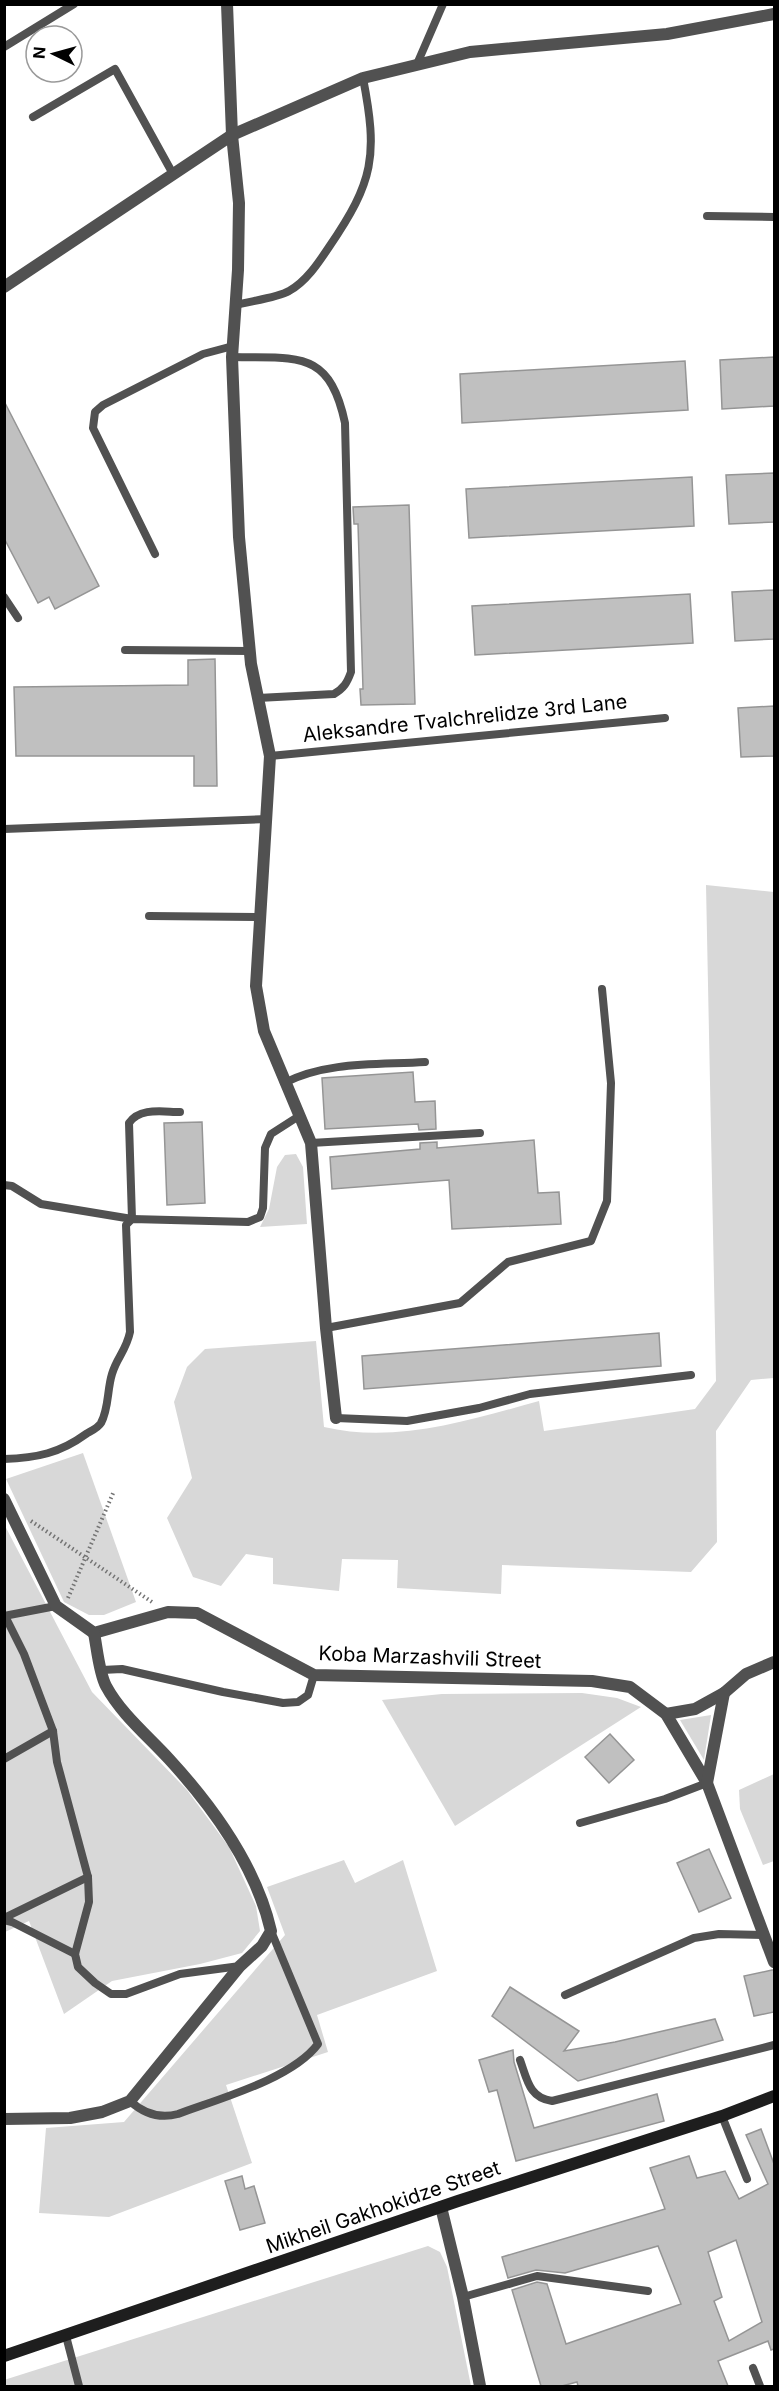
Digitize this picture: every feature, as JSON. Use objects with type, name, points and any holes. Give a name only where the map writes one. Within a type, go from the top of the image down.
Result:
[{"type":"main road","name":"Mikheil Gakhokidze Street","points":[[4,2356],[441,2207],[722,2116],[774,2096]]},
{"type":"street","points":[[227,4],[232,135],[239,203],[233,351],[239,537],[250,651],[270,756],[256,986],[264,1031],[311,1143],[326,1328],[336,1418]]},
{"type":"street","points":[[4,287],[232,135],[363,78],[470,52],[668,34],[770,11]]},
{"type":"street","points":[[4,2119],[70,2118],[102,2112],[129,2101],[240,1966],[262,1946],[271,1931],[264,1901],[235,1845],[196,1788],[120,1706],[105,1684],[94,1633],[59,1608],[6,1502]]},
{"type":"street","name":"Koba Marzashvili Street","points":[[94,1633],[168,1612],[197,1613],[314,1675],[592,1681],[630,1687],[666,1714],[707,1783],[769,1933],[774,1962]]},
{"type":"street","points":[[666,1714],[695,1709],[724,1693],[746,1674],[774,1662]]},
{"type":"street","points":[[707,1783],[724,1693]]},
{"type":"street","points":[[441,2207],[463,2297],[480,2386]]},
{"type":"lane","points":[[4,47],[74,4]]},
{"type":"lane","points":[[417,64],[443,4]]},
{"type":"lane","points":[[33,117],[115,69],[173,174]]},
{"type":"lane","points":[[236,305],[289,292],[312,270],[358,201],[371,163],[371,120],[363,78]]},
{"type":"lane","points":[[707,216],[774,217]]},
{"type":"lane","points":[[155,554],[93,428],[95,412],[103,405],[203,354],[233,351],[297,359],[315,365],[339,397],[345,423],[351,672],[343,689],[334,694],[258,698]]},
{"type":"lane","points":[[4,597],[18,618]]},
{"type":"lane","points":[[125,650],[250,651]]},
{"type":"lane","name":"Aleksandre Tvalchrelidze 3rd Lane","points":[[270,756],[665,718]]},
{"type":"lane","points":[[4,830],[267,819]]},
{"type":"lane","points":[[149,916],[261,916]]},
{"type":"lane","points":[[326,1328],[460,1303],[508,1262],[591,1240],[607,1202],[611,1083],[603,989]]},
{"type":"lane","points":[[284,1083],[304,1073],[321,1069],[425,1062]]},
{"type":"lane","points":[[4,1459],[26,1459],[67,1448],[100,1425],[106,1409],[107,1388],[115,1365],[126,1348],[130,1332],[126,1232],[126,1225],[132,1219],[129,1123],[140,1113],[180,1112]]},
{"type":"lane","points":[[4,1185],[12,1186],[41,1204],[132,1219],[248,1222],[260,1217],[263,1208],[265,1148],[271,1134],[299,1116]]},
{"type":"lane","points":[[311,1143],[480,1133]]},
{"type":"lane","points":[[336,1418],[407,1421],[479,1408],[530,1394],[691,1375]]},
{"type":"lane","points":[[59,1608],[5,1616],[24,1654],[53,1731],[57,1762],[88,1877],[88,1902],[75,1954],[78,1967],[94,1983],[111,1994],[126,1994],[180,1974],[240,1966]]},
{"type":"lane","points":[[102,1670],[122,1669],[283,1703],[298,1702],[308,1695],[314,1675]]},
{"type":"lane","points":[[4,1759],[53,1731]]},
{"type":"lane","points":[[580,1823],[665,1799],[707,1783]]},
{"type":"lane","points":[[4,1919],[88,1877]]},
{"type":"lane","points":[[4,1919],[75,1954]]},
{"type":"lane","points":[[129,2101],[141,2111],[166,2117],[178,2114],[283,2073],[311,2054],[318,2044],[271,1931]]},
{"type":"lane","points":[[565,1995],[694,1938],[719,1934],[769,1933]]},
{"type":"lane","points":[[520,2060],[532,2092],[540,2099],[552,2101],[774,2044]]},
{"type":"lane","points":[[722,2116],[747,2179]]},
{"type":"lane","points":[[463,2297],[537,2276],[648,2291]]},
{"type":"lane","points":[[66,2336],[79,2386]]},
{"type":"lane","points":[[753,2368],[760,2386]]},
{"type":"path","points":[[59,1608],[85,1557],[114,1491]]},
{"type":"path","points":[[6,1502],[168,1612]]},
{"type":"shaded area","points":[[706,885],[774,892],[774,1378],[751,1380],[716,1431],[717,1542],[691,1572],[502,1565],[501,1594],[397,1588],[398,1560],[342,1559],[339,1591],[273,1584],[273,1558],[246,1554],[221,1586],[193,1577],[167,1518],[192,1478],[174,1402],[187,1367],[205,1349],[316,1341],[324,1427],[351,1432],[378,1433],[433,1428],[539,1401],[544,1431],[695,1409],[716,1381]]},
{"type":"shaded area","points":[[296,1154],[303,1167],[307,1224],[260,1227],[269,1209],[277,1167],[285,1155]]},
{"type":"shaded area","points":[[83,1453],[136,1602],[104,1615],[89,1615],[64,1602],[6,1479]]},
{"type":"shaded area","points":[[4,1524],[92,1692],[187,1790],[229,1847],[256,1906],[260,1931],[242,1953],[200,1964],[112,1981],[64,2014],[29,1921],[5,1932]]},
{"type":"shaded area","points":[[582,1693],[617,1698],[641,1707],[455,1826],[382,1700],[442,1694]]},
{"type":"shaded area","points":[[711,1715],[704,1760],[680,1720]]},
{"type":"shaded area","points":[[774,1774],[774,1861],[763,1865],[740,1809],[739,1790]]},
{"type":"shaded area","points":[[344,1860],[355,1883],[403,1860],[437,1971],[317,2015],[328,2052],[226,2085],[252,2163],[109,2217],[39,2213],[46,2128],[124,2122],[285,1935],[267,1887]]},
{"type":"shaded area","points":[[428,2246],[440,2252],[447,2267],[471,2386],[5,2386],[4,2380]]},
{"type":"building","points":[[774,357],[774,406],[722,409],[720,360]]},
{"type":"building","points":[[685,361],[688,410],[462,423],[460,374]]},
{"type":"building","points":[[4,401],[99,586],[55,609],[49,597],[38,603],[4,538]]},
{"type":"building","points":[[774,473],[774,522],[729,524],[726,475]]},
{"type":"building","points":[[692,477],[694,526],[469,538],[466,489]]},
{"type":"building","points":[[409,505],[415,704],[361,705],[360,689],[363,689],[358,524],[354,524],[353,507]]},
{"type":"building","points":[[774,590],[774,639],[735,641],[732,592]]},
{"type":"building","points":[[690,594],[693,643],[475,655],[472,606]]},
{"type":"building","points":[[215,659],[217,786],[194,786],[194,756],[16,756],[14,687],[188,685],[188,660]]},
{"type":"building","points":[[774,706],[774,756],[741,757],[738,708]]},
{"type":"building","points":[[413,1072],[415,1102],[435,1101],[436,1129],[419,1130],[418,1124],[325,1129],[322,1078]]},
{"type":"building","points":[[202,1122],[205,1203],[167,1205],[164,1123]]},
{"type":"building","points":[[534,1140],[538,1193],[559,1192],[561,1224],[452,1229],[449,1180],[332,1189],[330,1157],[420,1149],[420,1143],[437,1142],[437,1148]]},
{"type":"building","points":[[659,1333],[661,1366],[364,1389],[362,1356]]},
{"type":"building","points":[[610,1734],[634,1760],[609,1783],[585,1757]]},
{"type":"building","points":[[709,1849],[731,1898],[699,1912],[677,1863]]},
{"type":"building","points":[[774,1970],[774,2012],[754,2016],[744,1976]]},
{"type":"building","points":[[510,1987],[579,2031],[564,2051],[715,2019],[723,2040],[578,2081],[492,2016]]},
{"type":"building","points":[[513,2050],[514,2062],[534,2128],[657,2094],[664,2121],[516,2161],[497,2090],[489,2092],[479,2060]]},
{"type":"building","points":[[761,2129],[774,2164],[774,2349],[771,2350],[768,2341],[718,2361],[728,2386],[578,2386],[577,2382],[562,2386],[541,2386],[512,2290],[537,2282],[547,2284],[566,2344],[681,2304],[658,2246],[565,2273],[536,2270],[508,2278],[502,2257],[665,2209],[650,2168],[689,2156],[697,2178],[725,2171],[739,2199],[768,2184],[746,2135]],"holes":[[[736,2240],[762,2322],[729,2341],[714,2301],[722,2297],[708,2252]]]},
{"type":"building","points":[[242,2176],[245,2189],[254,2186],[265,2223],[240,2230],[225,2181]]}]
